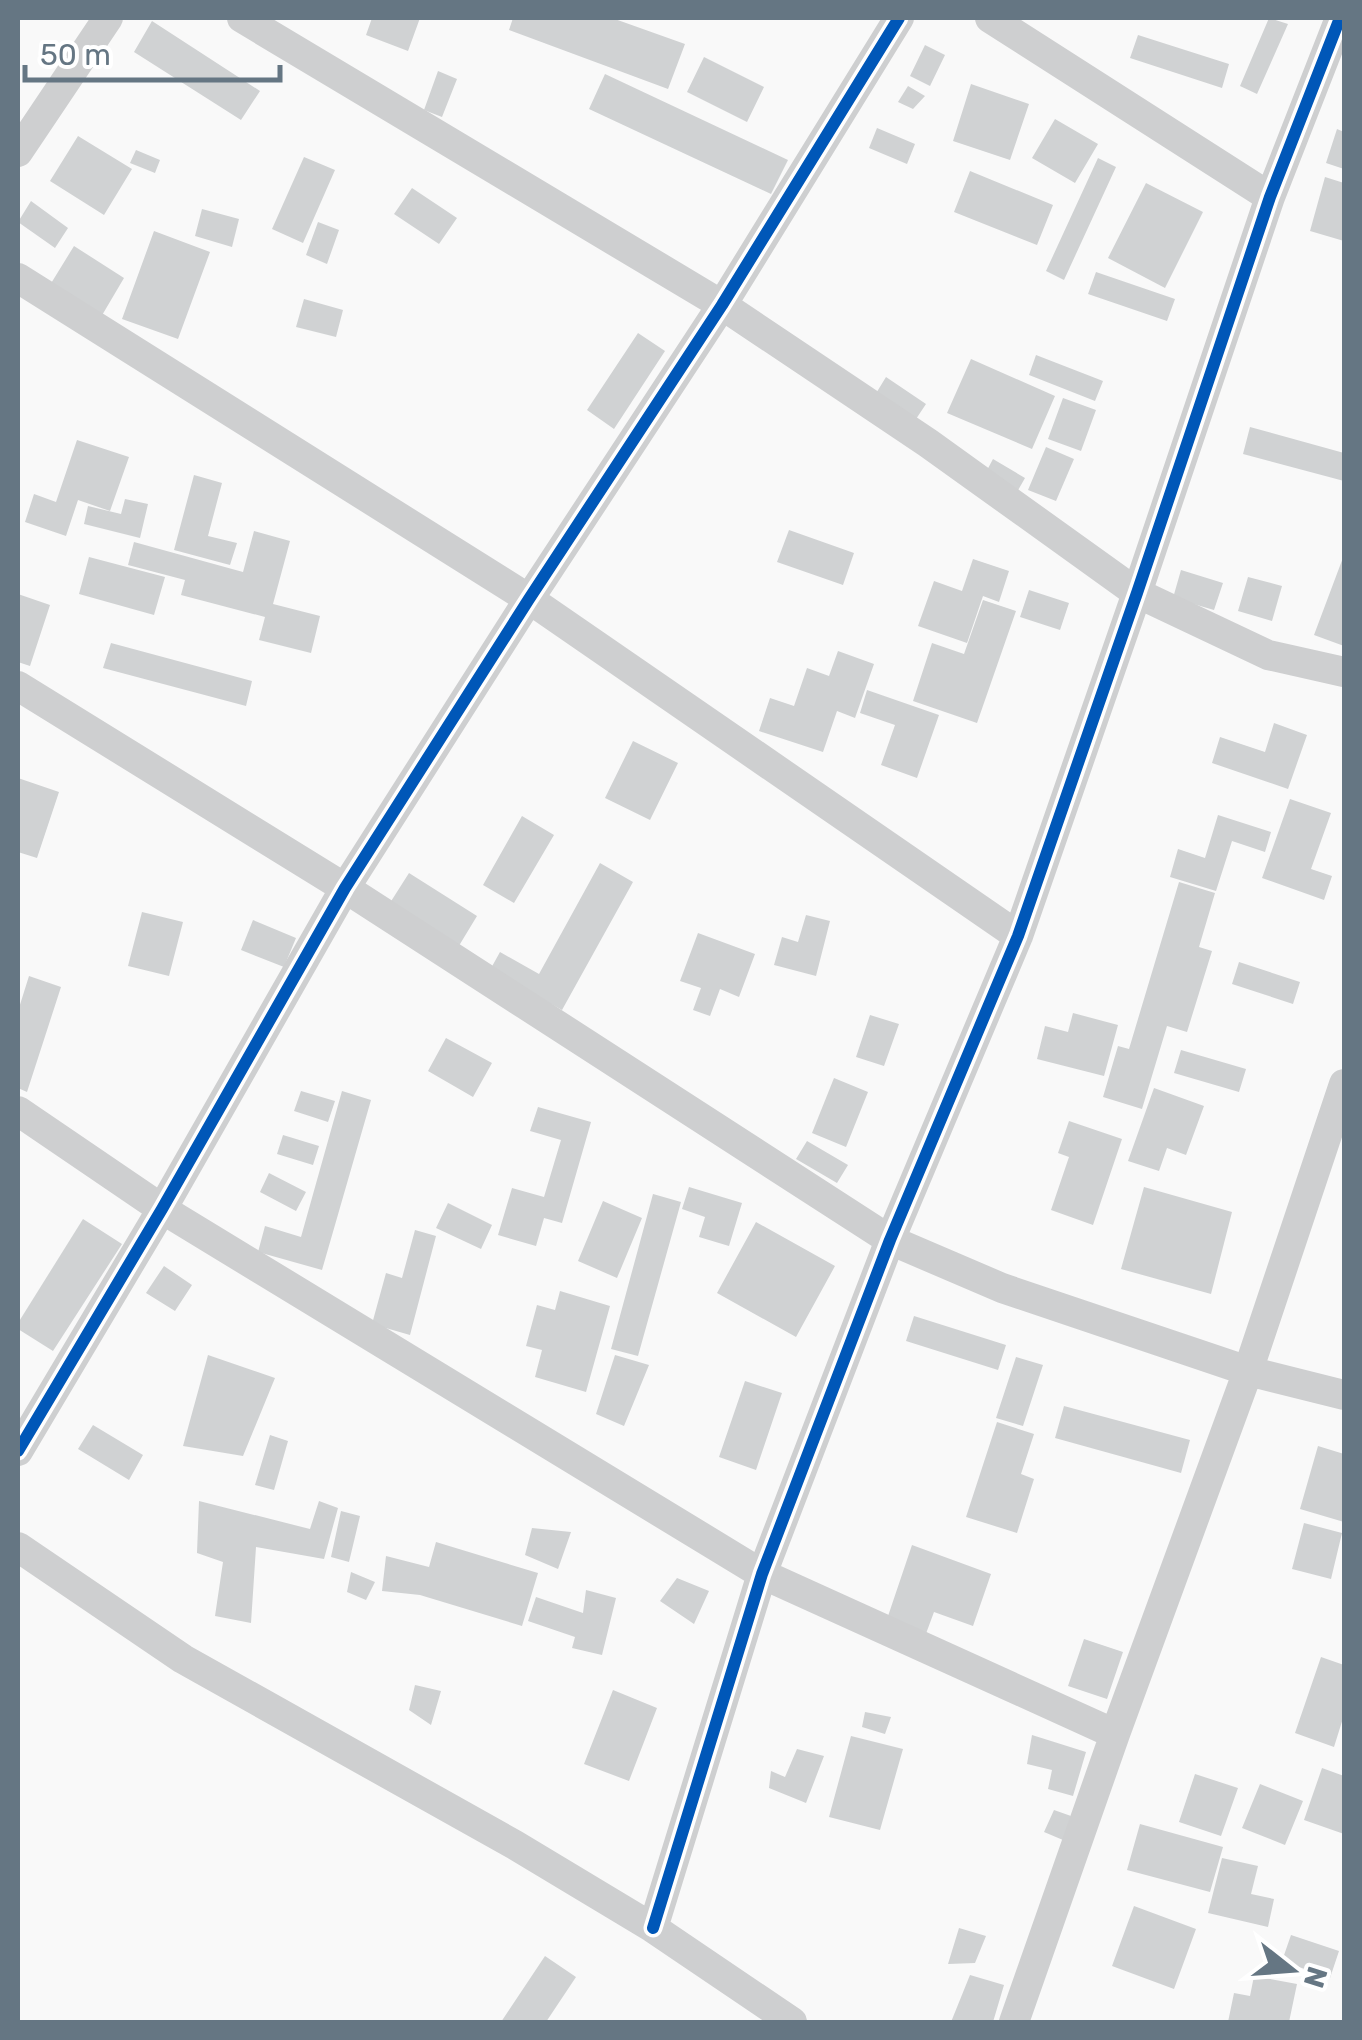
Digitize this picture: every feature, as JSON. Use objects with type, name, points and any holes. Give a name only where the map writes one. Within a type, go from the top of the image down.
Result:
[{"type":"street","points":[[18,152],[108,18]]},
{"type":"street","points":[[242,18],[722,306],[928,443],[1137,593],[1268,655],[1344,672]]},
{"type":"street","points":[[18,1451],[345,888],[722,306],[899,18]]},
{"type":"street","points":[[990,18],[1270,196]]},
{"type":"street","points":[[652,1928],[762,1574],[890,1240],[1018,936],[1270,196],[1340,18]]},
{"type":"street","points":[[18,278],[529,599],[1018,936]]},
{"type":"street","points":[[18,686],[345,888],[890,1240],[1002,1288],[1248,1371],[1344,1396]]},
{"type":"street","points":[[1014,2022],[1248,1371],[1344,1084]]},
{"type":"street","points":[[18,1111],[162,1208],[762,1574],[1115,1734]]},
{"type":"street","points":[[18,1547],[183,1658],[652,1928],[792,2022]]},
{"type":"building","points":[[372,18],[420,18],[408,51],[366,35]]},
{"type":"building","points":[[513,18],[612,18],[685,44],[668,89],[509,30]]},
{"type":"building","points":[[1269,18],[1288,24],[1257,94],[1240,86]]},
{"type":"building","points":[[152,21],[260,91],[241,120],[134,52]]},
{"type":"building","points":[[1138,35],[1229,64],[1222,88],[1130,58]]},
{"type":"building","points":[[925,45],[945,55],[930,86],[910,76]]},
{"type":"building","points":[[704,57],[764,87],[747,122],[687,92]]},
{"type":"building","points":[[438,71],[457,79],[442,117],[424,110]]},
{"type":"building","points":[[605,74],[788,160],[771,194],[589,109]]},
{"type":"building","points":[[971,84],[1029,104],[1010,160],[953,141]]},
{"type":"building","points":[[908,86],[925,96],[913,109],[898,102]]},
{"type":"building","points":[[1055,119],[1098,144],[1075,183],[1032,158]]},
{"type":"building","points":[[877,128],[915,144],[907,164],[869,148]]},
{"type":"building","points":[[1337,129],[1344,132],[1344,169],[1326,163]]},
{"type":"building","points":[[78,136],[132,169],[104,215],[50,181]]},
{"type":"building","points":[[136,150],[160,160],[155,173],[130,163]]},
{"type":"building","points":[[304,157],[335,170],[303,243],[272,229]]},
{"type":"building","points":[[1098,158],[1116,167],[1064,280],[1046,271]]},
{"type":"building","points":[[970,171],[1053,205],[1037,245],[954,212]]},
{"type":"building","points":[[1325,177],[1344,183],[1344,241],[1310,231]]},
{"type":"building","points":[[1146,183],[1203,212],[1165,288],[1108,258]]},
{"type":"building","points":[[412,188],[457,218],[439,244],[394,214]]},
{"type":"building","points":[[31,201],[68,228],[55,248],[18,222]]},
{"type":"building","points":[[202,209],[239,219],[232,247],[195,236]]},
{"type":"building","points":[[318,222],[339,230],[327,264],[306,255]]},
{"type":"building","points":[[154,231],[210,252],[178,339],[122,319]]},
{"type":"building","points":[[74,246],[124,278],[101,317],[50,285]]},
{"type":"building","points":[[1096,272],[1175,299],[1167,321],[1088,294]]},
{"type":"building","points":[[304,299],[343,310],[336,337],[296,327]]},
{"type":"building","points":[[638,333],[665,351],[614,429],[587,410]]},
{"type":"building","points":[[1036,355],[1103,381],[1095,401],[1029,375]]},
{"type":"building","points":[[971,359],[1055,396],[1032,449],[947,413]]},
{"type":"building","points":[[886,377],[926,404],[914,422],[875,395]]},
{"type":"building","points":[[1063,398],[1096,410],[1081,451],[1048,439]]},
{"type":"building","points":[[1250,427],[1344,453],[1344,481],[1243,454]]},
{"type":"building","points":[[77,440],[129,457],[110,511],[78,500],[66,536],[25,522],[34,494],[56,502]]},
{"type":"building","points":[[1046,447],[1074,459],[1056,501],[1028,490]]},
{"type":"building","points":[[993,459],[1025,478],[1017,492],[985,474]]},
{"type":"building","points":[[194,475],[222,483],[208,536],[237,543],[230,565],[174,550]]},
{"type":"building","points":[[125,499],[148,504],[140,538],[84,524],[88,506],[121,514]]},
{"type":"building","points":[[789,530],[854,553],[843,585],[777,562]]},
{"type":"building","points":[[254,531],[290,541],[273,604],[320,616],[311,653],[259,640],[265,617],[181,595],[185,580],[128,565],[134,542],[243,572]]},
{"type":"building","points":[[1344,555],[1344,646],[1314,635]]},
{"type":"building","points":[[89,557],[165,577],[154,615],[79,594]]},
{"type":"building","points":[[973,559],[1009,571],[999,602],[983,596],[967,643],[918,626],[934,581],[962,591]]},
{"type":"building","points":[[1181,570],[1223,583],[1214,610],[1173,598]]},
{"type":"building","points":[[1248,577],[1282,586],[1272,621],[1238,611]]},
{"type":"building","points":[[1029,590],[1069,603],[1060,630],[1020,617]]},
{"type":"building","points":[[18,594],[50,605],[30,666],[18,662]]},
{"type":"building","points":[[983,600],[1016,611],[977,723],[913,701],[932,643],[964,654]]},
{"type":"building","points":[[111,643],[252,681],[246,706],[103,668]]},
{"type":"building","points":[[838,651],[874,664],[855,718],[837,711],[823,752],[759,731],[770,698],[794,706],[807,668],[829,676]]},
{"type":"building","points":[[867,690],[939,715],[917,778],[881,765],[895,725],[860,713]]},
{"type":"building","points":[[1274,723],[1307,735],[1288,789],[1212,763],[1220,737],[1265,752]]},
{"type":"building","points":[[633,741],[678,763],[650,820],[605,798]]},
{"type":"building","points":[[18,778],[59,792],[37,858],[18,852]]},
{"type":"building","points":[[1290,799],[1331,813],[1311,869],[1332,876],[1324,900],[1262,878]]},
{"type":"building","points":[[1218,815],[1271,832],[1265,852],[1232,841],[1216,891],[1170,877],[1178,849],[1205,858]]},
{"type":"building","points":[[522,816],[554,835],[514,903],[483,885]]},
{"type":"building","points":[[600,863],[633,882],[562,1010],[490,970],[500,952],[539,974]]},
{"type":"building","points":[[409,873],[477,916],[457,949],[388,906]]},
{"type":"building","points":[[1179,882],[1215,893],[1199,947],[1212,951],[1187,1032],[1167,1026],[1142,1109],[1103,1097],[1118,1046],[1129,1049]]},
{"type":"building","points":[[142,912],[183,922],[169,976],[128,966]]},
{"type":"building","points":[[806,915],[830,921],[816,976],[774,965],[782,937],[798,942]]},
{"type":"building","points":[[253,920],[296,938],[284,967],[241,950]]},
{"type":"building","points":[[698,933],[755,954],[739,997],[720,989],[710,1016],[693,1010],[701,988],[680,981]]},
{"type":"building","points":[[1239,962],[1300,982],[1293,1004],[1232,984]]},
{"type":"building","points":[[29,976],[61,987],[27,1092],[18,1088],[18,1011]]},
{"type":"building","points":[[1073,1013],[1118,1025],[1104,1076],[1037,1059],[1045,1026],[1068,1032]]},
{"type":"building","points":[[870,1015],[899,1024],[884,1066],[856,1057]]},
{"type":"building","points":[[446,1038],[492,1063],[473,1097],[428,1071]]},
{"type":"building","points":[[1181,1050],[1246,1069],[1239,1092],[1174,1073]]},
{"type":"building","points":[[834,1078],[868,1092],[846,1147],[812,1133]]},
{"type":"building","points":[[1154,1088],[1204,1106],[1186,1155],[1167,1148],[1159,1171],[1128,1161]]},
{"type":"building","points":[[301,1091],[335,1101],[328,1122],[294,1111]]},
{"type":"building","points":[[342,1091],[371,1100],[322,1270],[258,1252],[265,1226],[301,1237]]},
{"type":"building","points":[[538,1107],[591,1122],[562,1223],[544,1218],[536,1246],[498,1235],[512,1188],[544,1197],[561,1140],[530,1131]]},
{"type":"building","points":[[1069,1121],[1122,1139],[1093,1225],[1051,1210],[1069,1157],[1058,1153]]},
{"type":"building","points":[[283,1135],[319,1146],[313,1165],[277,1154]]},
{"type":"building","points":[[807,1141],[848,1165],[837,1183],[796,1159]]},
{"type":"building","points":[[269,1173],[306,1192],[296,1211],[260,1192]]},
{"type":"building","points":[[689,1187],[742,1203],[729,1246],[699,1237],[705,1217],[682,1209]]},
{"type":"building","points":[[1144,1187],[1232,1212],[1211,1294],[1121,1269]]},
{"type":"building","points":[[653,1194],[681,1202],[638,1356],[611,1349]]},
{"type":"building","points":[[603,1201],[642,1218],[617,1278],[578,1261]]},
{"type":"building","points":[[448,1203],[492,1225],[481,1249],[436,1228]]},
{"type":"building","points":[[83,1219],[122,1244],[53,1351],[18,1329],[18,1323]]},
{"type":"building","points":[[756,1222],[835,1266],[796,1337],[717,1293]]},
{"type":"building","points":[[415,1230],[436,1236],[410,1335],[372,1324],[386,1273],[402,1278]]},
{"type":"building","points":[[164,1266],[192,1285],[175,1311],[146,1293]]},
{"type":"building","points":[[560,1291],[610,1306],[586,1392],[535,1377],[542,1350],[526,1346],[537,1305],[555,1310]]},
{"type":"building","points":[[914,1316],[1006,1345],[998,1370],[906,1341]]},
{"type":"building","points":[[208,1355],[275,1378],[243,1456],[183,1446]]},
{"type":"building","points":[[615,1355],[649,1365],[624,1426],[596,1414]]},
{"type":"building","points":[[1016,1357],[1043,1365],[1023,1426],[996,1418]]},
{"type":"building","points":[[745,1381],[782,1393],[756,1470],[719,1457]]},
{"type":"building","points":[[1064,1406],[1190,1440],[1181,1473],[1055,1438]]},
{"type":"building","points":[[997,1422],[1034,1434],[1021,1474],[1034,1479],[1017,1533],[966,1517]]},
{"type":"building","points":[[93,1425],[143,1455],[129,1480],[78,1449]]},
{"type":"building","points":[[270,1435],[288,1441],[274,1490],[255,1485]]},
{"type":"building","points":[[1318,1446],[1344,1454],[1344,1522],[1300,1509]]},
{"type":"building","points":[[199,1501],[310,1529],[319,1501],[338,1508],[324,1559],[256,1547],[251,1623],[215,1616],[223,1562],[197,1553]]},
{"type":"building","points":[[341,1511],[360,1516],[349,1562],[331,1557]]},
{"type":"building","points":[[1304,1523],[1342,1533],[1331,1579],[1292,1569]]},
{"type":"building","points":[[532,1528],[571,1532],[558,1569],[525,1555]]},
{"type":"building","points":[[436,1542],[538,1573],[522,1626],[420,1595],[382,1591],[386,1556],[429,1567]]},
{"type":"building","points":[[912,1545],[991,1574],[973,1626],[934,1612],[924,1639],[885,1625]]},
{"type":"building","points":[[351,1572],[375,1582],[366,1600],[347,1592]]},
{"type":"building","points":[[677,1578],[709,1591],[694,1624],[660,1601]]},
{"type":"building","points":[[586,1590],[616,1598],[602,1655],[572,1648],[575,1637],[528,1621],[536,1597],[583,1613]]},
{"type":"building","points":[[1084,1639],[1123,1652],[1107,1699],[1068,1686]]},
{"type":"building","points":[[1321,1657],[1344,1665],[1344,1715],[1334,1747],[1295,1733]]},
{"type":"building","points":[[415,1685],[441,1691],[431,1725],[409,1710]]},
{"type":"building","points":[[613,1690],[657,1708],[629,1781],[584,1764]]},
{"type":"building","points":[[865,1712],[891,1717],[885,1734],[862,1727]]},
{"type":"building","points":[[1032,1735],[1086,1752],[1073,1796],[1048,1789],[1052,1770],[1027,1764]]},
{"type":"building","points":[[851,1736],[903,1749],[880,1830],[829,1817]]},
{"type":"building","points":[[797,1749],[824,1756],[806,1803],[769,1788],[771,1771],[785,1777]]},
{"type":"building","points":[[1322,1768],[1344,1776],[1344,1834],[1304,1820]]},
{"type":"building","points":[[1195,1774],[1238,1788],[1221,1836],[1179,1822]]},
{"type":"building","points":[[1260,1784],[1303,1801],[1285,1845],[1242,1828]]},
{"type":"building","points":[[1054,1810],[1071,1816],[1063,1840],[1044,1832]]},
{"type":"building","points":[[1140,1824],[1223,1847],[1210,1892],[1127,1870]]},
{"type":"building","points":[[1222,1858],[1258,1866],[1251,1894],[1274,1899],[1268,1927],[1208,1913]]},
{"type":"building","points":[[1134,1906],[1196,1929],[1174,1989],[1112,1966]]},
{"type":"building","points":[[959,1928],[986,1936],[975,1963],[948,1964]]},
{"type":"building","points":[[1291,1935],[1339,1951],[1330,1978],[1282,1961]]},
{"type":"building","points":[[545,1956],[576,1977],[546,2022],[501,2022]]},
{"type":"building","points":[[970,1975],[1004,1985],[993,2022],[951,2022]]},
{"type":"building","points":[[1254,1976],[1297,1984],[1289,2022],[1228,2022],[1234,1993],[1250,1996]]},
{"type":"cycle path","points":[[18,1451],[345,888],[722,305],[899,18]]},
{"type":"cycle path","points":[[653,1928],[762,1574],[890,1240],[1018,936],[1270,197],[1340,18]]}]
